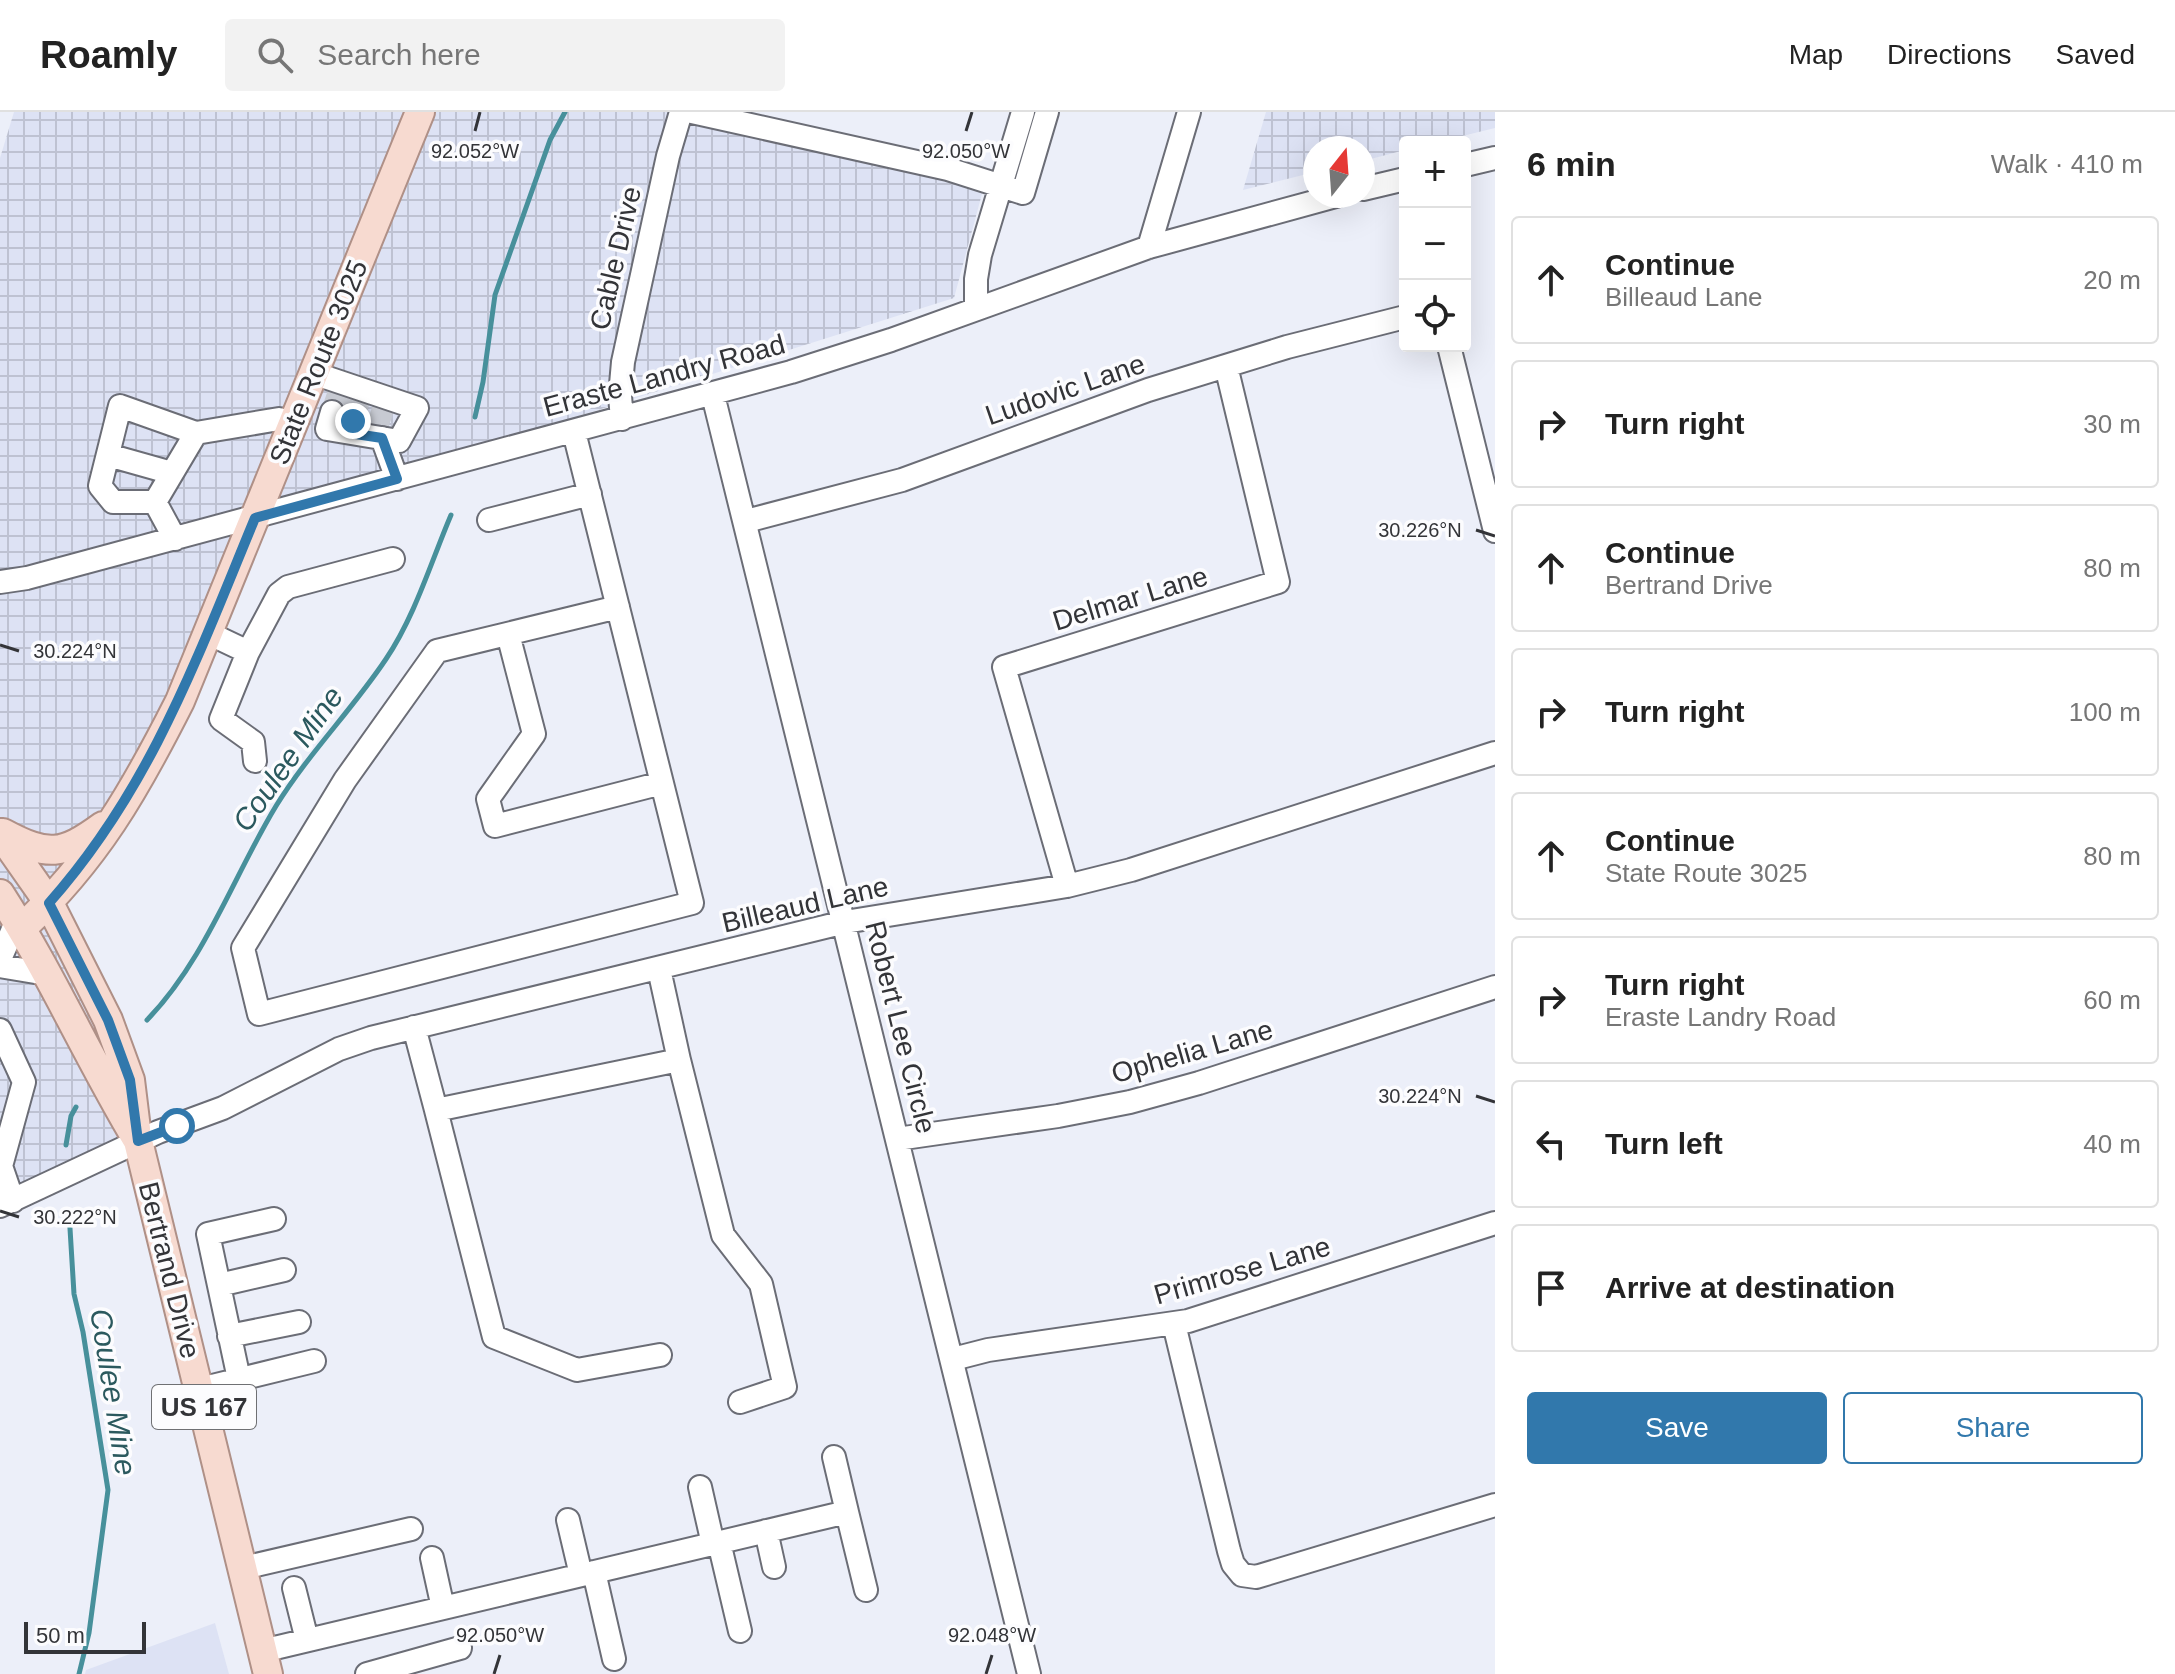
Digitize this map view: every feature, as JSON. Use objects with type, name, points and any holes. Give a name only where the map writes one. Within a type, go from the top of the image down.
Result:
[{"type":"main road","name":"State Route 3025","points":[[19,924],[49,903],[82,866],[117,817],[180,701],[420,112]]},
{"type":"main road","points":[[0,832],[40,850],[62,850],[80,843],[117,817]]},
{"type":"main road","name":"US 167","points":[[0,832],[49,903],[108,1020],[130,1080],[138,1141]]},
{"type":"main road","name":"Bertrand Drive","points":[[0,894],[138,1141],[265,1662]]},
{"type":"street","name":"Cable Drive","points":[[622,419],[620,396],[623,362],[668,156],[681,112]]},
{"type":"street","points":[[692,112],[948,169],[1023,193],[1047,112]]},
{"type":"street","points":[[976,308],[980,255],[1023,112]]},
{"type":"street","points":[[1149,247],[1189,112]]},
{"type":"street","points":[[1471,164],[1495,158]]},
{"type":"street","points":[[1375,186],[1399,180]]},
{"type":"street","name":"Eraste Landry Road","points":[[0,582],[27,578],[713,395],[891,340],[1149,247],[1303,205]]},
{"type":"street","name":"Ludovic Lane","points":[[746,521],[902,480],[1068,418],[1226,366],[1399,319]]},
{"type":"street","points":[[1450,352],[1495,531]]},
{"type":"street","name":"Delmar Lane","points":[[1067,886],[1004,667],[1278,582],[1226,366]]},
{"type":"street","points":[[313,373],[348,404],[380,422],[397,479]]},
{"type":"street","name":"Robert Lee Circle","points":[[713,395],[1029,1674]]},
{"type":"street","points":[[348,404],[380,422]]},
{"type":"street","points":[[155,502],[113,502],[100,486],[120,406],[196,433],[279,419],[293,423]]},
{"type":"street","points":[[574,432],[590,494],[692,903],[259,1014],[243,948],[345,780],[437,651],[618,607]]},
{"type":"street","points":[[155,502],[196,433]]},
{"type":"street","points":[[108,455],[172,473]]},
{"type":"street","points":[[489,520],[590,494]]},
{"type":"street","points":[[155,502],[175,539]]},
{"type":"street","points":[[255,761],[253,742],[221,719],[248,652],[279,594],[288,587],[393,559]]},
{"type":"street","points":[[208,633],[248,652]]},
{"type":"street","points":[[508,634],[534,734],[488,799],[495,826],[662,783]]},
{"type":"street","name":"Billeaud Lane","points":[[6,1203],[138,1141],[223,1108],[339,1049],[414,1027],[845,922],[1067,886],[1131,870],[1495,753]]},
{"type":"street","points":[[0,959],[19,924]]},
{"type":"street","points":[[0,966],[47,974]]},
{"type":"street","points":[[659,969],[723,1235],[761,1284],[785,1387],[740,1402]]},
{"type":"street","name":"Ophelia Lane","points":[[897,1139],[1058,1116],[1130,1102],[1199,1083],[1495,987]]},
{"type":"street","points":[[414,1027],[494,1337],[577,1370],[660,1355]]},
{"type":"street","points":[[0,1030],[24,1082],[1,1166],[6,1203]]},
{"type":"street","points":[[436,1110],[679,1060]]},
{"type":"street","points":[[239,1379],[208,1234],[274,1219]]},
{"type":"street","name":"Primrose Lane","points":[[953,1359],[988,1350],[1174,1324],[1495,1223]]},
{"type":"street","points":[[219,1285],[284,1270]]},
{"type":"street","points":[[229,1336],[299,1322]]},
{"type":"street","points":[[1174,1324],[1229,1551],[1233,1564],[1242,1575],[1256,1577],[1495,1505]]},
{"type":"street","points":[[200,1389],[314,1361]]},
{"type":"street","points":[[834,1457],[866,1590]]},
{"type":"street","points":[[700,1487],[740,1631]]},
{"type":"street","points":[[265,1662],[307,1640],[847,1512]]},
{"type":"street","points":[[568,1520],[614,1659]]},
{"type":"street","points":[[243,1568],[411,1529]]},
{"type":"street","points":[[766,1531],[774,1567]]},
{"type":"street","points":[[432,1558],[443,1608]]},
{"type":"street","points":[[294,1588],[307,1640]]},
{"type":"street","points":[[367,1674],[460,1648]]},
{"type":"shaded area","points":[[14,112],[702,112],[700,124],[983,190],[954,298],[255,518],[180,701],[49,903],[138,1141],[0,1197],[0,158]]},
{"type":"shaded area","points":[[1266,112],[1495,112],[1495,128],[1462,136],[1399,136],[1399,152],[1375,158],[1375,136],[1303,136],[1303,175],[1243,190]]},
{"type":"shaded area","points":[[215,1623],[229,1674],[85,1674],[86,1670]]},
{"type":"waterway","name":"Coulee Mine","points":[[475,417],[495,295],[550,140],[565,112]]},
{"type":"waterway","name":"Coulee Mine","points":[[147,1020],[186,971],[202,945],[276,806],[373,678],[396,642],[414,607],[451,515]]},
{"type":"waterway","name":"Coulee Mine","points":[[66,1145],[71,1116],[76,1107]]},
{"type":"waterway","name":"Coulee Mine","points":[[69,1212],[74,1294],[108,1490],[89,1633],[79,1674]]},
{"type":"tunnel","points":[[332,412],[339,392]]},
{"type":"tunnel","points":[[353,421],[359,400]]},
{"type":"tunnel","points":[[376,430],[383,409]]},
{"type":"route","points":[[177,1126],[138,1141],[130,1080],[108,1020],[49,903],[82,866],[117,817],[142,774],[180,701],[255,518],[397,479],[382,438],[349,433],[353,421]]}]
